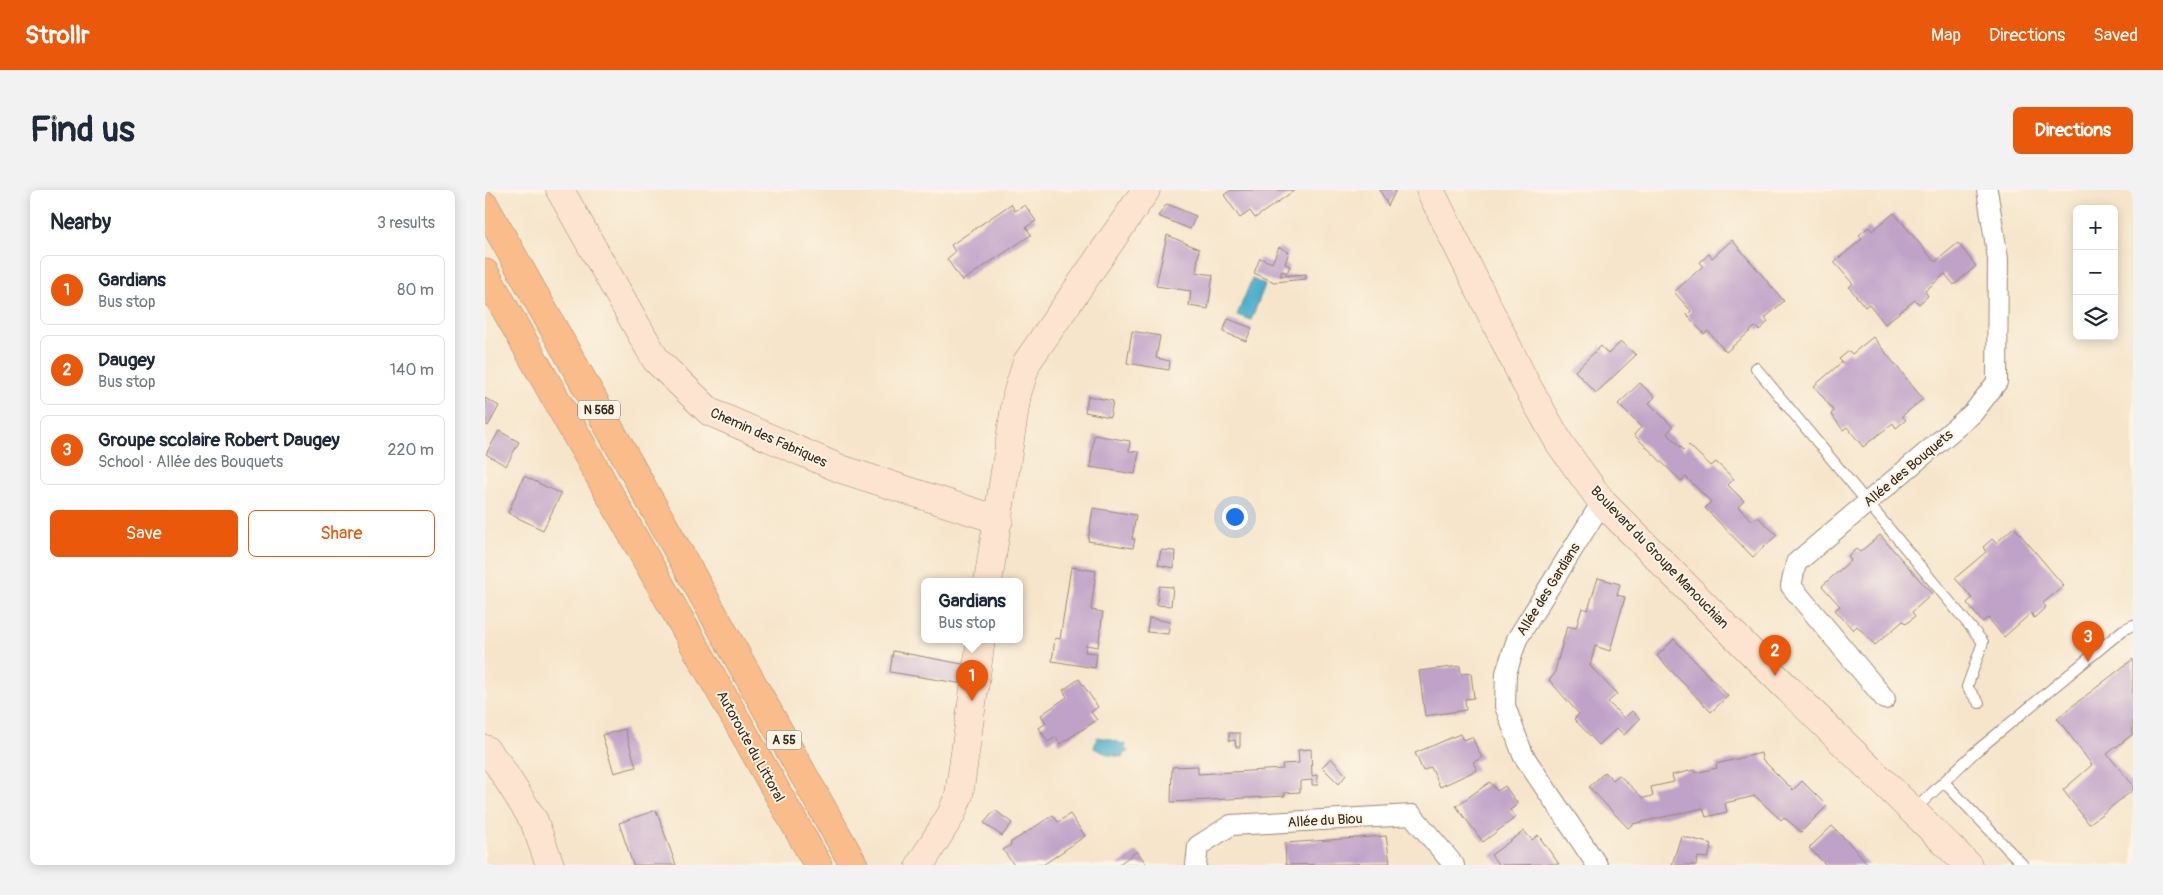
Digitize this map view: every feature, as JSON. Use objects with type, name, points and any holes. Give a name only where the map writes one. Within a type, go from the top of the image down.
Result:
[{"type":"highway","name":"N 568","points":[[485,206],[714,615]]},
{"type":"highway","name":"N 568","points":[[485,273],[685,628]]},
{"type":"highway","name":"A 55","points":[[714,615],[854,865]]},
{"type":"highway","name":"Autoroute du Littoral","points":[[685,628],[818,865]]},
{"type":"street","name":"Chemin des Fabriques","points":[[560,190],[656,360],[710,412],[841,469],[999,520]]},
{"type":"street","points":[[990,578],[1017,394],[1027,362],[1146,190]]},
{"type":"street","name":"Boulevard du Groupe Manouchian","points":[[1430,190],[1526,384],[1560,444],[1602,502],[1775,676],[1968,865]]},
{"type":"street","name":"Allée des Bouquets","points":[[1885,698],[1791,586],[1796,563],[1973,413],[1997,382],[1998,259],[1987,190]]},
{"type":"street","name":"Allée des Gardians","points":[[1597,865],[1523,755],[1505,706],[1506,672],[1517,639],[1602,502]]},
{"type":"street","points":[[920,865],[951,815],[959,795],[981,643]]},
{"type":"street","points":[[485,748],[498,764],[534,821],[550,865]]},
{"type":"street","name":"Allée du Biou","points":[[1196,865],[1198,846],[1231,824],[1412,815],[1454,865]]},
{"type":"lane","points":[[1756,368],[1983,642],[1967,688],[1979,703]]},
{"type":"lane","points":[[1913,811],[1981,746],[2123,630],[2133,625]]},
{"type":"lane","points":[[1945,782],[2023,865]]},
{"type":"water","points":[[1252,279],[1265,285],[1251,320],[1237,315]]},
{"type":"water","points":[[1097,737],[1126,745],[1125,748],[1129,752],[1124,753],[1122,757],[1109,755],[1094,748]]},
{"type":"building","points":[[1231,190],[1295,190],[1255,218],[1250,211],[1240,218],[1224,195]]},
{"type":"building","points":[[1380,190],[1396,190],[1388,206]]},
{"type":"building","points":[[1011,204],[1015,211],[1025,205],[1036,221],[1026,227],[1031,235],[962,281],[947,259],[955,252],[951,245]]},
{"type":"building","points":[[1167,204],[1196,216],[1190,229],[1158,216]]},
{"type":"building","points":[[1894,213],[1935,262],[1958,243],[1976,266],[1954,285],[1945,274],[1925,291],[1928,296],[1919,304],[1915,300],[1885,324],[1869,304],[1865,307],[1849,287],[1853,284],[1834,262],[1862,239],[1859,235],[1869,227],[1872,231]]},
{"type":"building","points":[[1167,235],[1199,249],[1196,272],[1213,275],[1208,309],[1189,306],[1191,291],[1156,286]]},
{"type":"building","points":[[1732,240],[1784,301],[1765,318],[1768,322],[1759,330],[1755,327],[1726,352],[1708,331],[1704,334],[1687,315],[1691,311],[1674,292],[1703,266],[1700,262],[1709,254],[1712,258]]},
{"type":"building","points":[[1279,247],[1289,252],[1285,264],[1290,266],[1287,273],[1282,271],[1280,276],[1306,274],[1306,279],[1274,282],[1254,273],[1260,258],[1272,263]]},
{"type":"building","points":[[1228,319],[1252,328],[1246,341],[1223,332]]},
{"type":"building","points":[[1132,331],[1160,336],[1156,358],[1170,361],[1169,370],[1127,363]]},
{"type":"building","points":[[1873,337],[1923,399],[1902,416],[1906,420],[1896,428],[1893,423],[1863,447],[1847,427],[1843,430],[1831,414],[1834,411],[1814,386],[1842,362],[1839,359],[1849,351],[1852,354]]},
{"type":"building","points":[[1621,342],[1636,355],[1596,393],[1575,371],[1601,346],[1608,354]]},
{"type":"building","points":[[1640,383],[1655,397],[1649,403],[1673,427],[1667,433],[1684,450],[1689,445],[1711,466],[1716,462],[1734,479],[1728,485],[1744,501],[1738,507],[1753,521],[1758,517],[1777,535],[1753,557],[1705,508],[1711,502],[1686,477],[1681,481],[1634,435],[1641,427],[1618,404]]},
{"type":"building","points":[[1088,396],[1113,401],[1110,417],[1085,412]]},
{"type":"building","points":[[485,398],[499,406],[488,426],[485,424]]},
{"type":"building","points":[[499,431],[519,442],[506,466],[486,454]]},
{"type":"building","points":[[1094,435],[1130,441],[1129,451],[1139,452],[1135,474],[1090,467]]},
{"type":"building","points":[[524,476],[561,494],[543,530],[508,513]]},
{"type":"building","points":[[1093,508],[1136,515],[1132,539],[1135,539],[1133,548],[1088,541]]},
{"type":"building","points":[[2014,527],[2064,586],[2043,603],[2046,607],[2034,618],[2031,613],[2004,637],[1988,618],[1982,622],[1967,603],[1972,598],[1955,578],[1986,552],[1983,547],[1992,539],[1996,543]]},
{"type":"building","points":[[1880,535],[1932,594],[1912,612],[1915,616],[1906,624],[1903,621],[1875,645],[1857,626],[1853,630],[1835,610],[1840,606],[1822,586],[1851,560],[1848,556],[1856,549],[1860,552]]},
{"type":"building","points":[[1161,550],[1175,551],[1174,568],[1158,565]]},
{"type":"building","points":[[1071,567],[1096,571],[1091,610],[1103,612],[1098,647],[1086,645],[1085,652],[1097,653],[1095,668],[1052,661],[1055,638],[1060,639]]},
{"type":"building","points":[[1598,578],[1620,584],[1617,595],[1625,597],[1610,651],[1595,646],[1590,666],[1617,694],[1608,702],[1624,718],[1632,711],[1640,719],[1624,735],[1617,728],[1599,745],[1574,719],[1579,714],[1549,680],[1554,675],[1567,626],[1576,628],[1582,608],[1588,610]]},
{"type":"building","points":[[1159,586],[1173,587],[1171,606],[1157,605]]},
{"type":"building","points":[[1149,618],[1170,622],[1168,634],[1147,632]]},
{"type":"building","points":[[1674,639],[1728,696],[1711,712],[1657,656]]},
{"type":"building","points":[[893,651],[973,666],[970,685],[890,672]]},
{"type":"building","points":[[2133,659],[2133,734],[2107,754],[2133,785],[2133,790],[2089,824],[2063,790],[2092,765],[2057,718]]},
{"type":"building","points":[[1460,666],[1461,674],[1471,673],[1474,698],[1465,699],[1466,710],[1425,716],[1419,671]]},
{"type":"building","points":[[1079,679],[1098,707],[1091,712],[1097,720],[1060,744],[1056,737],[1048,742],[1039,728],[1046,723],[1041,715],[1067,697],[1063,690]]},
{"type":"building","points":[[625,729],[636,767],[614,773],[602,735]]},
{"type":"building","points":[[1229,733],[1240,733],[1240,747],[1236,747],[1235,740],[1229,741]]},
{"type":"building","points":[[1460,734],[1463,740],[1472,737],[1482,758],[1473,762],[1477,770],[1440,787],[1431,767],[1423,771],[1415,753]]},
{"type":"building","points":[[1311,749],[1312,776],[1317,775],[1318,785],[1312,785],[1312,780],[1300,781],[1300,792],[1284,793],[1285,796],[1171,802],[1172,767],[1198,766],[1198,774],[1283,769],[1282,764],[1299,763],[1298,750]]},
{"type":"building","points":[[1761,753],[1762,759],[1793,790],[1802,781],[1827,806],[1801,832],[1784,817],[1781,820],[1755,796],[1725,803],[1727,812],[1706,817],[1703,808],[1633,824],[1628,828],[1589,787],[1605,772],[1613,780],[1619,775],[1643,798],[1653,796],[1651,787],[1674,782],[1672,775],[1694,770],[1695,773],[1717,768],[1716,764]]},
{"type":"building","points":[[1331,758],[1346,775],[1339,784],[1322,767]]},
{"type":"building","points":[[1490,782],[1497,791],[1505,786],[1518,804],[1510,810],[1516,817],[1483,842],[1456,806]]},
{"type":"building","points":[[656,810],[676,865],[633,865],[619,823]]},
{"type":"building","points":[[995,810],[1012,823],[1002,836],[984,823]]},
{"type":"building","points":[[1070,814],[1085,836],[1043,865],[1014,865],[1003,850],[1011,845],[1010,843],[1053,815],[1058,822]]},
{"type":"building","points":[[1832,826],[1869,865],[1826,865],[1809,848]]},
{"type":"building","points":[[1524,831],[1532,840],[1538,835],[1559,864],[1499,865],[1491,855]]},
{"type":"building","points":[[1386,836],[1390,863],[1286,865],[1285,843]]},
{"type":"building","points":[[1681,836],[1712,844],[1708,858],[1698,857],[1696,865],[1672,865]]},
{"type":"building","points":[[1137,851],[1147,865],[1118,865]]},
{"type":"place","name":"Groupe scolaire Robert Daugey","points":[[2088,662]]},
{"type":"place","name":"Daugey","points":[[1775,676]]},
{"type":"place","name":"Gardians","points":[[972,701]]}]
